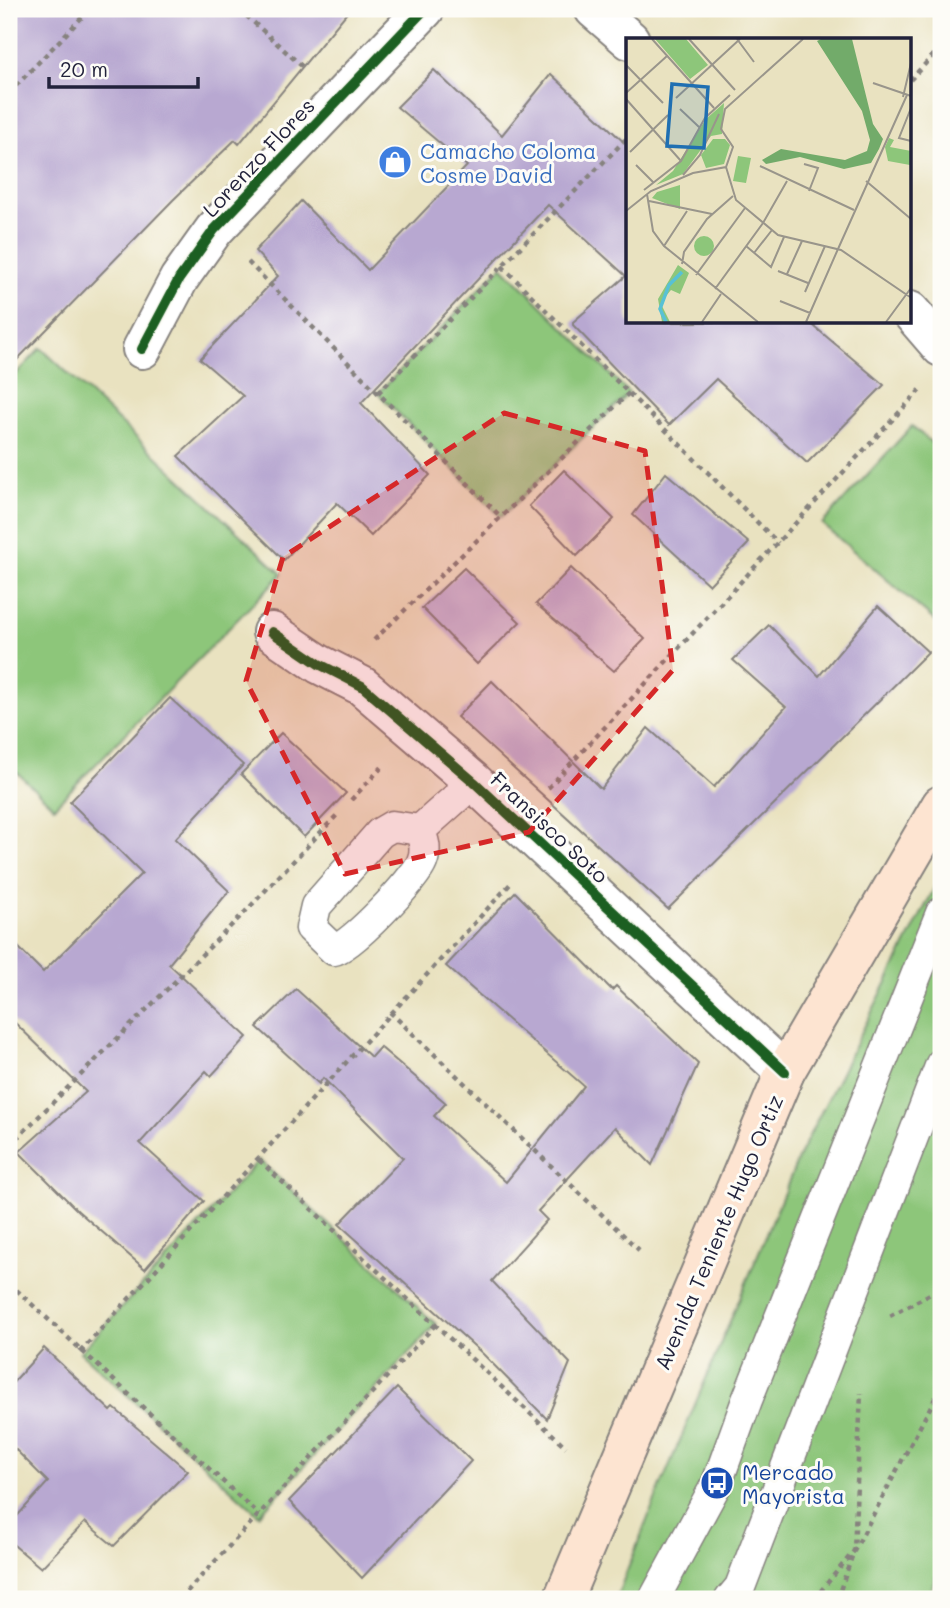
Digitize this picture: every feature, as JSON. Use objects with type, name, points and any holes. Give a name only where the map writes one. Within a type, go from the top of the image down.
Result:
[{"type":"main road","name":"Avenida Teniente Hugo Ortiz","points":[[563,1599],[785,1072],[941,805]]},
{"type":"street","name":"Lorenzo Flores","points":[[142,349],[179,279],[214,230],[425,9]]},
{"type":"street","points":[[594,9],[628,38]]},
{"type":"street","points":[[912,315],[937,363]]},
{"type":"street","name":"Fransisco Soto","points":[[272,632],[319,664],[362,686],[474,782],[785,1072]]},
{"type":"lane","points":[[420,830],[474,782]]},
{"type":"lane","points":[[654,1599],[717,1483],[941,913]]},
{"type":"lane","points":[[730,1599],[740,1587],[805,1425],[941,1064]]},
{"type":"path","points":[[9,93],[90,9]]},
{"type":"path","points":[[239,9],[308,72]]},
{"type":"path","points":[[912,78],[941,47]]},
{"type":"path","points":[[378,393],[626,139]]},
{"type":"path","points":[[247,261],[500,517]]},
{"type":"path","points":[[502,266],[778,543]]},
{"type":"path","points":[[517,823],[778,543],[937,363]]},
{"type":"path","points":[[366,648],[629,393]]},
{"type":"path","points":[[348,803],[386,764]]},
{"type":"path","points":[[9,1146],[244,912],[338,813]]},
{"type":"path","points":[[80,1352],[521,872]]},
{"type":"path","points":[[390,1012],[639,1250]]},
{"type":"path","points":[[258,1160],[566,1447]]},
{"type":"path","points":[[9,1283],[258,1515]]},
{"type":"path","points":[[886,1318],[941,1288]]},
{"type":"path","points":[[180,1599],[436,1324]]},
{"type":"path","points":[[814,1599],[854,1550],[862,1385]]},
{"type":"path","points":[[837,1599],[854,1550],[941,1387]]},
{"type":"highlighted area","points":[[504,413],[645,451],[673,670],[529,832],[345,874],[246,681],[283,557]]},
{"type":"green space","points":[[502,266],[629,393],[501,517],[378,393]]},
{"type":"green space","points":[[41,348],[282,574],[54,807],[9,765],[9,382]]},
{"type":"green space","points":[[912,426],[941,451],[941,626],[822,524]]},
{"type":"green space","points":[[941,875],[941,1564],[927,1599],[616,1599],[801,1152]]},
{"type":"green space","points":[[259,1160],[436,1324],[259,1515],[80,1352]]},
{"type":"building","points":[[9,9],[350,9],[239,144],[235,140],[173,200],[9,368]]},
{"type":"building","points":[[434,70],[502,135],[551,74],[626,144],[626,276],[548,205],[361,403],[430,475],[371,536],[337,503],[284,560],[178,456],[243,396],[200,359],[278,276],[255,251],[301,201],[368,270],[467,166],[397,107]]},
{"type":"building","points":[[626,276],[626,324],[811,324],[884,385],[807,463],[716,379],[669,425],[573,322]]},
{"type":"building","points":[[564,470],[614,519],[577,556],[529,506]]},
{"type":"building","points":[[666,473],[749,543],[709,585],[633,515]]},
{"type":"building","points":[[464,568],[520,622],[477,664],[422,608]]},
{"type":"building","points":[[571,568],[645,639],[614,671],[536,604]]},
{"type":"building","points":[[878,606],[928,652],[668,909],[457,717],[492,681],[601,789],[648,728],[714,787],[786,707],[733,660],[769,625],[819,676]]},
{"type":"building","points":[[170,698],[243,765],[175,839],[229,891],[169,964],[247,1037],[211,1076],[206,1071],[140,1143],[204,1201],[145,1269],[78,1211],[19,1152],[86,1092],[9,1017],[9,938],[43,972],[142,873],[70,802]]},
{"type":"building","points":[[281,733],[346,793],[304,837],[241,774]]},
{"type":"building","points":[[515,892],[612,990],[616,986],[698,1064],[652,1165],[615,1127],[538,1211],[547,1220],[492,1281],[570,1363],[547,1419],[483,1354],[339,1224],[403,1158],[323,1078],[319,1084],[257,1027],[296,989],[371,1057],[380,1047],[446,1103],[434,1116],[506,1182],[584,1086],[446,966]]},
{"type":"building","points":[[44,1348],[111,1411],[114,1408],[188,1471],[114,1546],[85,1522],[41,1568],[9,1541],[9,1525],[48,1482],[9,1443],[9,1387]]},
{"type":"building","points":[[397,1388],[471,1461],[362,1578],[289,1501]]},
{"type":"cycle path","points":[[142,349],[179,279],[214,230],[425,9]]},
{"type":"cycle path","points":[[272,632],[319,664],[362,686],[474,782],[785,1072]]},
{"type":"place","name":"Camacho Coloma Cosme David","points":[[395,162]]},
{"type":"place","name":"Mercado Mayorista","points":[[717,1483]]}]
